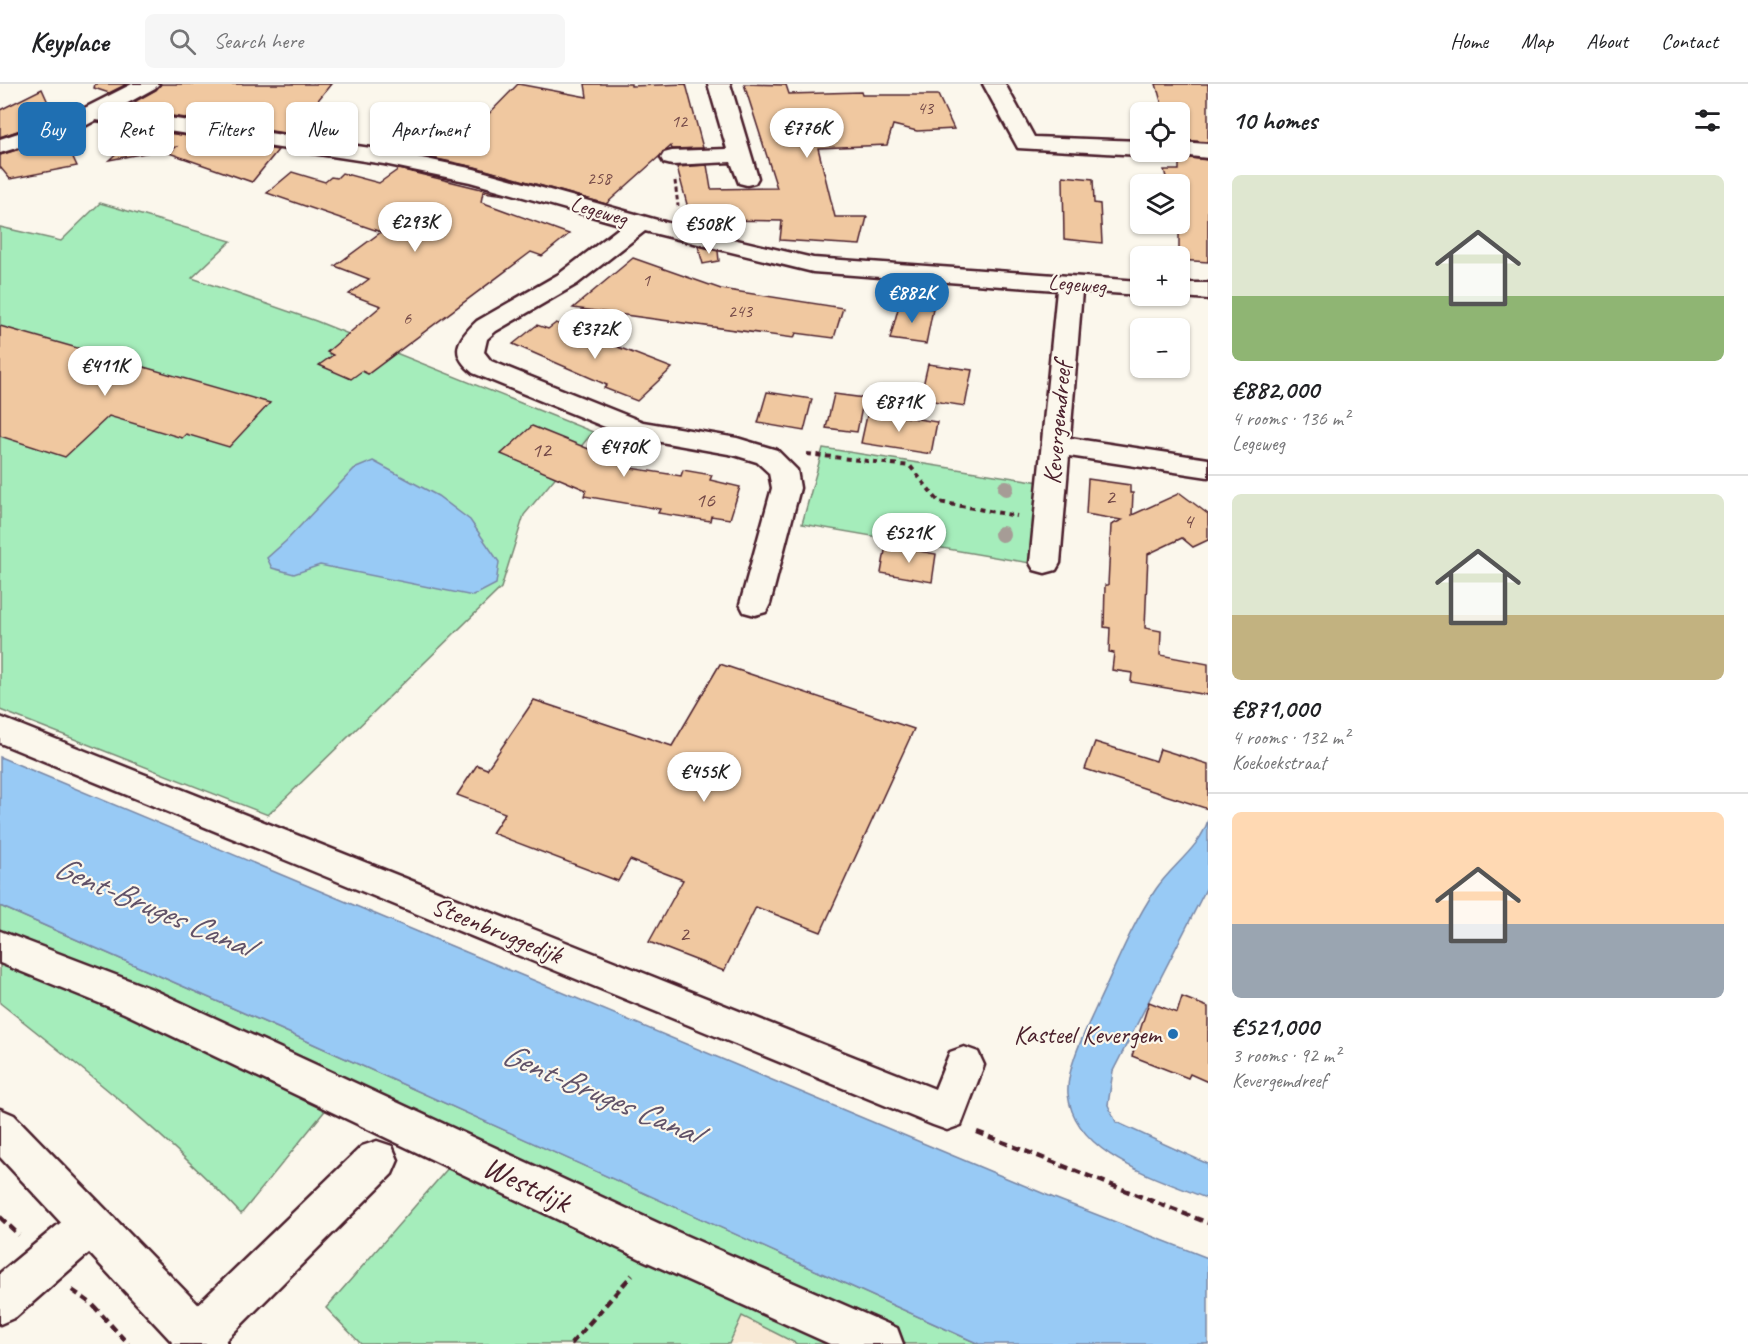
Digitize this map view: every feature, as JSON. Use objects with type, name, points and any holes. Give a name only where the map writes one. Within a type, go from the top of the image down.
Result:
[{"type":"street","points":[[0,146],[38,135],[94,113],[148,84]]},
{"type":"street","points":[[719,84],[747,178]]},
{"type":"street","points":[[994,84],[1026,143],[1130,148]]},
{"type":"street","name":"Legeweg","points":[[94,113],[384,157],[474,176],[681,234],[813,265],[1130,287]]},
{"type":"street","points":[[1190,150],[1208,151]]},
{"type":"street","points":[[672,159],[740,155]]},
{"type":"street","points":[[641,223],[568,279],[506,313],[476,336],[470,346],[474,361],[482,368],[637,430],[752,450],[777,463],[783,470],[786,488],[755,604]]},
{"type":"street","name":"Kevergemdreef","points":[[1045,562],[1070,284]]},
{"type":"street","points":[[1190,290],[1208,291]]},
{"type":"street","points":[[1055,446],[1208,468]]},
{"type":"street","name":"Steenbruggedijk","points":[[0,729],[947,1112]]},
{"type":"street","name":"Westdijk","points":[[0,947],[138,1001],[658,1245],[881,1344]]},
{"type":"street","points":[[947,1112],[964,1065]]},
{"type":"street","points":[[0,1128],[202,1340],[376,1160]]},
{"type":"street","points":[[0,1302],[91,1224]]},
{"type":"path","points":[[672,159],[681,234]]},
{"type":"path","points":[[777,463],[809,454],[910,466],[939,502],[1047,522]]},
{"type":"path","points":[[947,1112],[973,1130],[1208,1223]]},
{"type":"path","points":[[571,1344],[658,1245]]},
{"type":"shaded area","points":[[742,1316],[797,1344],[729,1344]]},
{"type":"green space","points":[[100,203],[231,241],[192,278],[316,321],[593,432],[524,515],[501,588],[268,815],[0,710],[0,227],[61,241]]},
{"type":"green space","points":[[823,448],[1040,482],[1030,563],[802,524]]},
{"type":"green space","points":[[0,906],[278,1028],[979,1344],[797,1344],[742,1316],[729,1344],[361,1344],[326,1308],[449,1167],[328,1107],[241,1214],[155,1130],[0,1003]]},
{"type":"water","points":[[373,461],[438,496],[470,520],[499,562],[496,584],[473,596],[320,565],[294,574],[272,568],[267,558],[354,469]]},
{"type":"water","name":"Gent-Bruges Canal","points":[[0,757],[1054,1198],[1208,1258],[1208,1344],[979,1344],[278,1028],[0,906]]},
{"type":"water","points":[[1208,820],[1208,885],[1113,1071],[1108,1105],[1116,1122],[1208,1164],[1208,1199],[1145,1173],[1103,1149],[1086,1134],[1074,1115],[1068,1094],[1068,1083],[1088,1024],[1132,930],[1162,880],[1199,839]]},
{"type":"building","points":[[95,84],[127,84],[109,93],[94,88]]},
{"type":"building","points":[[161,84],[331,84],[317,102],[286,102],[286,133],[274,131],[274,102],[186,102],[186,118],[174,116],[174,102],[134,102],[156,90]]},
{"type":"building","points":[[518,84],[587,97],[585,84],[631,84],[631,86],[686,84],[703,148],[672,149],[671,146],[606,204],[475,167],[423,156],[490,156],[490,113]]},
{"type":"building","points":[[744,84],[786,85],[789,94],[861,92],[862,95],[938,95],[954,129],[917,131],[893,125],[887,145],[818,148],[835,217],[867,217],[860,245],[780,240],[782,221],[714,220],[716,233],[693,227],[677,167],[707,165],[711,189],[777,188]]},
{"type":"building","points":[[1156,84],[1208,84],[1208,142],[1190,141],[1190,102],[1161,102]]},
{"type":"building","points":[[42,89],[48,102],[18,102],[18,131],[0,137],[0,110]]},
{"type":"building","points":[[174,134],[186,136],[186,156],[273,156],[252,182],[174,155],[176,147],[174,147]]},
{"type":"building","points":[[18,150],[18,156],[72,156],[77,166],[10,179],[0,167],[0,155]]},
{"type":"building","points":[[113,156],[130,156],[109,160]]},
{"type":"building","points":[[1190,158],[1208,160],[1208,262],[1190,261],[1190,246],[1179,246],[1179,234],[1190,234],[1190,174],[1165,174],[1164,170],[1179,170],[1179,162],[1190,162]]},
{"type":"building","points":[[399,169],[506,195],[483,192],[481,202],[569,234],[542,256],[531,252],[368,374],[362,371],[351,379],[319,365],[333,355],[327,352],[381,306],[349,294],[369,279],[335,266],[381,232],[267,193],[292,172],[325,182],[331,177],[337,178],[342,173],[379,183]]},
{"type":"building","points":[[1063,176],[1093,179],[1094,203],[1100,204],[1102,243],[1064,239]]},
{"type":"building","points":[[698,246],[718,251],[719,261],[703,264]]},
{"type":"building","points":[[633,258],[721,289],[843,308],[834,338],[796,333],[794,338],[573,308]]},
{"type":"building","points":[[899,305],[933,309],[926,344],[890,339]]},
{"type":"building","points":[[556,323],[672,368],[637,401],[604,388],[607,385],[513,344],[537,325],[548,329]]},
{"type":"building","points":[[0,326],[270,403],[229,447],[186,434],[182,438],[109,416],[65,457],[0,436]]},
{"type":"building","points":[[928,364],[972,370],[965,406],[920,399]]},
{"type":"building","points":[[767,392],[812,399],[804,431],[758,423]]},
{"type":"building","points":[[834,394],[864,398],[857,432],[826,428]]},
{"type":"building","points":[[868,411],[937,422],[931,454],[861,443]]},
{"type":"building","points":[[532,426],[611,458],[626,461],[624,467],[681,476],[683,470],[712,475],[710,480],[740,487],[730,519],[711,516],[710,521],[658,513],[660,509],[584,496],[586,490],[501,454]]},
{"type":"building","points":[[1088,479],[1130,485],[1130,493],[1133,493],[1132,515],[1180,493],[1208,514],[1208,540],[1193,547],[1182,538],[1148,554],[1145,628],[1161,631],[1160,655],[1208,664],[1208,695],[1131,682],[1132,673],[1112,670],[1114,653],[1109,652],[1110,628],[1104,627],[1105,585],[1108,585],[1111,525],[1122,520],[1086,514]]},
{"type":"building","points":[[886,545],[936,554],[932,582],[881,573]]},
{"type":"building","points":[[720,664],[914,729],[821,932],[756,907],[724,971],[649,942],[683,880],[630,860],[618,881],[492,833],[505,813],[457,795],[477,765],[487,769],[534,700],[672,746]]},
{"type":"building","points":[[1095,742],[1156,761],[1160,749],[1208,764],[1208,809],[1085,769]]},
{"type":"building","name":"Kasteel Kevergem","points":[[1182,997],[1208,1007],[1208,1082],[1190,1074],[1188,1078],[1132,1056],[1149,1002],[1177,1013]]},
{"type":"place","name":"Kasteel Kevergem","points":[[1173,1034]]}]
